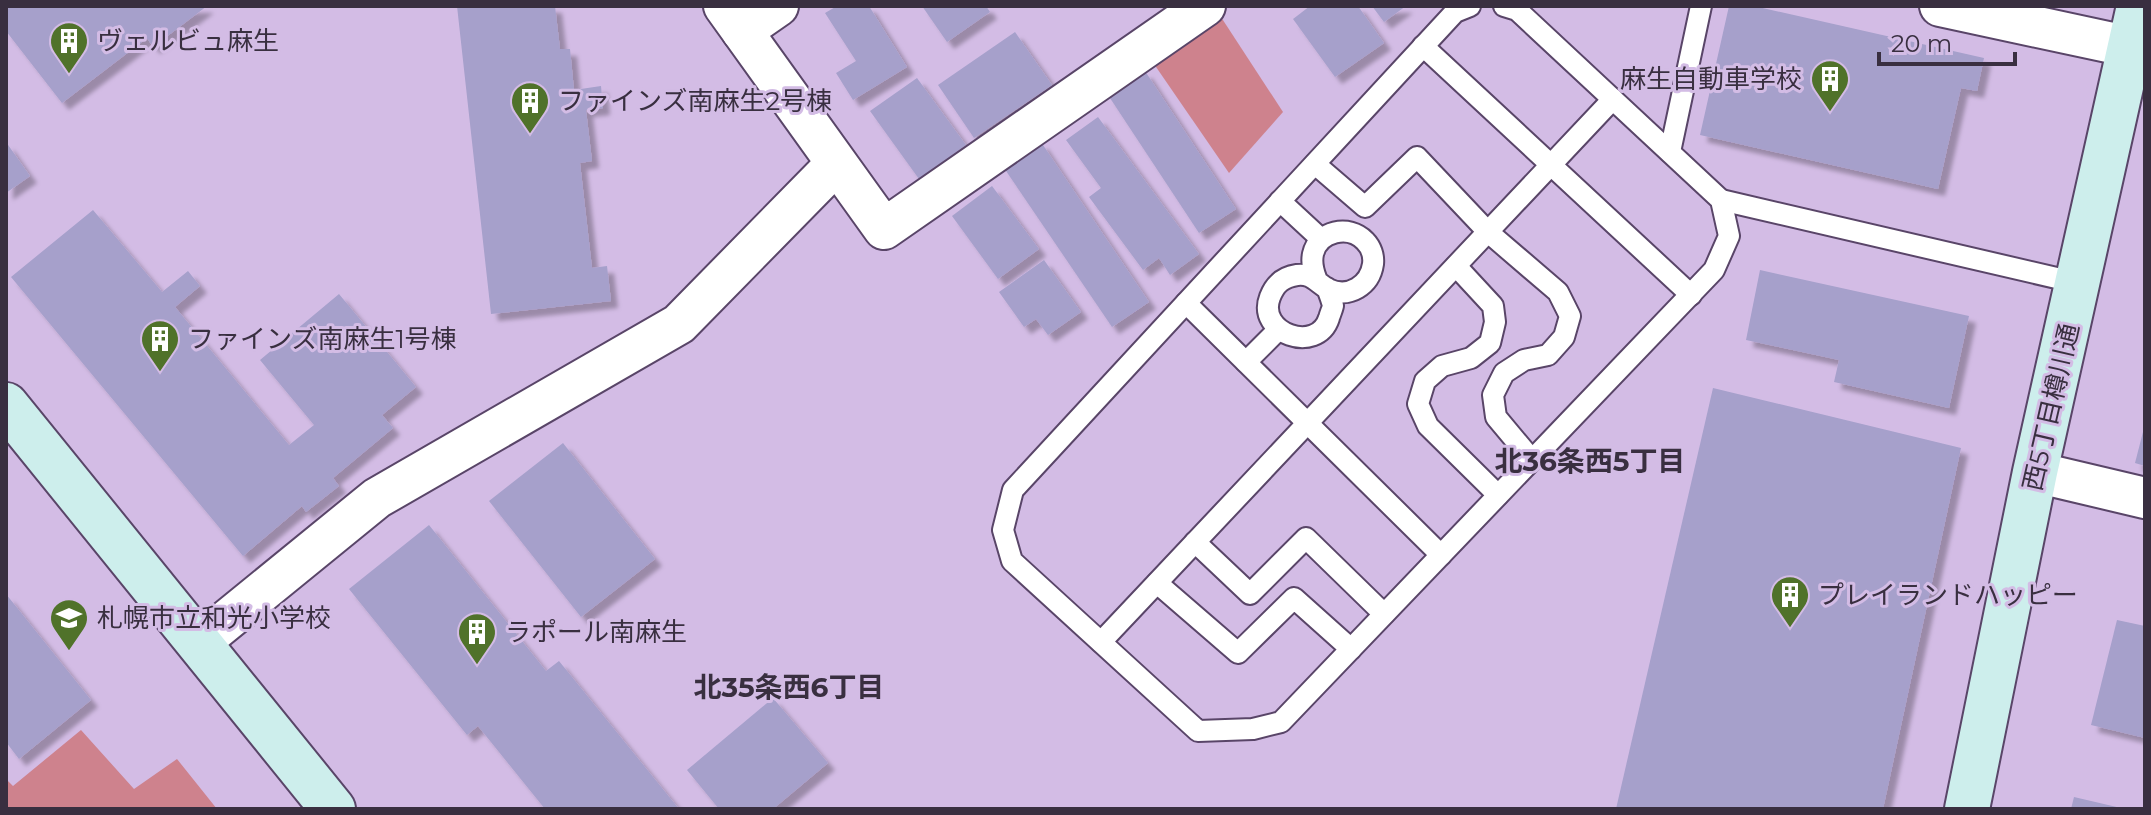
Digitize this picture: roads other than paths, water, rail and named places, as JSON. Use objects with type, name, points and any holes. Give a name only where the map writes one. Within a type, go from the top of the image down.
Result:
[{"type":"street","points":[[778,6],[733,18],[884,229],[1205,6]]},
{"type":"street","points":[[1940,6],[2138,34]]},
{"type":"street","name":"西5丁目樽川通","points":[[1967,809],[2035,472],[2138,34]]},
{"type":"street","points":[[199,643],[377,498],[679,324],[836,164]]},
{"type":"street","points":[[6,405],[333,809]]},
{"type":"street","points":[[2035,472],[2145,498]]},
{"type":"lane","points":[[1470,6],[1455,12],[1013,490],[1003,530],[1012,561],[1198,731],[1253,729],[1281,722],[1714,270],[1729,236],[1721,200]]},
{"type":"lane","points":[[1504,6],[1517,10],[1721,200],[2078,283]]},
{"type":"lane","points":[[1670,152],[1701,6]]},
{"type":"lane","points":[[1423,46],[1691,295]]},
{"type":"lane","points":[[1101,642],[1613,99]]},
{"type":"lane","points":[[1315,164],[1365,207],[1417,157],[1488,232],[1558,292],[1570,316],[1564,337],[1548,355],[1524,360],[1504,373],[1493,395],[1496,417],[1532,460]]},
{"type":"lane","points":[[1280,201],[1321,239]]},
{"type":"lane","points":[[1322,283],[1311,265],[1313,251],[1321,239],[1336,231],[1353,232],[1367,242],[1374,258],[1371,274],[1360,288],[1344,293],[1322,283],[1301,274],[1286,277],[1274,287],[1268,302],[1270,317],[1278,330],[1295,338],[1313,336],[1327,324],[1333,306],[1322,283]]},
{"type":"lane","points":[[1456,266],[1493,306],[1495,322],[1490,343],[1471,358],[1442,366],[1425,381],[1418,404],[1428,426],[1498,495]]},
{"type":"lane","points":[[1186,303],[1441,555]]},
{"type":"lane","points":[[1246,362],[1278,330]]},
{"type":"lane","points":[[1195,542],[1250,594],[1306,538],[1384,614]]},
{"type":"lane","points":[[1157,583],[1238,653],[1294,598],[1351,649]]},
{"type":"place","name":"ヴェルビュ麻生","points":[[69,75]]},
{"type":"place","name":"麻生自動車学校","points":[[1830,113]]},
{"type":"place","name":"ファインズ南麻生2号棟","points":[[530,135]]},
{"type":"place","name":"ファインズ南麻生1号棟","points":[[160,373]]},
{"type":"place","name":"プレイランドハッピー","points":[[1790,629]]},
{"type":"place","name":"札幌市立和光小学校","points":[[69,652]]},
{"type":"place","name":"ラポール南麻生","points":[[477,666]]},
{"type":"district","name":"北36条西5丁目","points":[[1590,461]]},
{"type":"district","name":"北35条西6丁目","points":[[789,687]]}]
